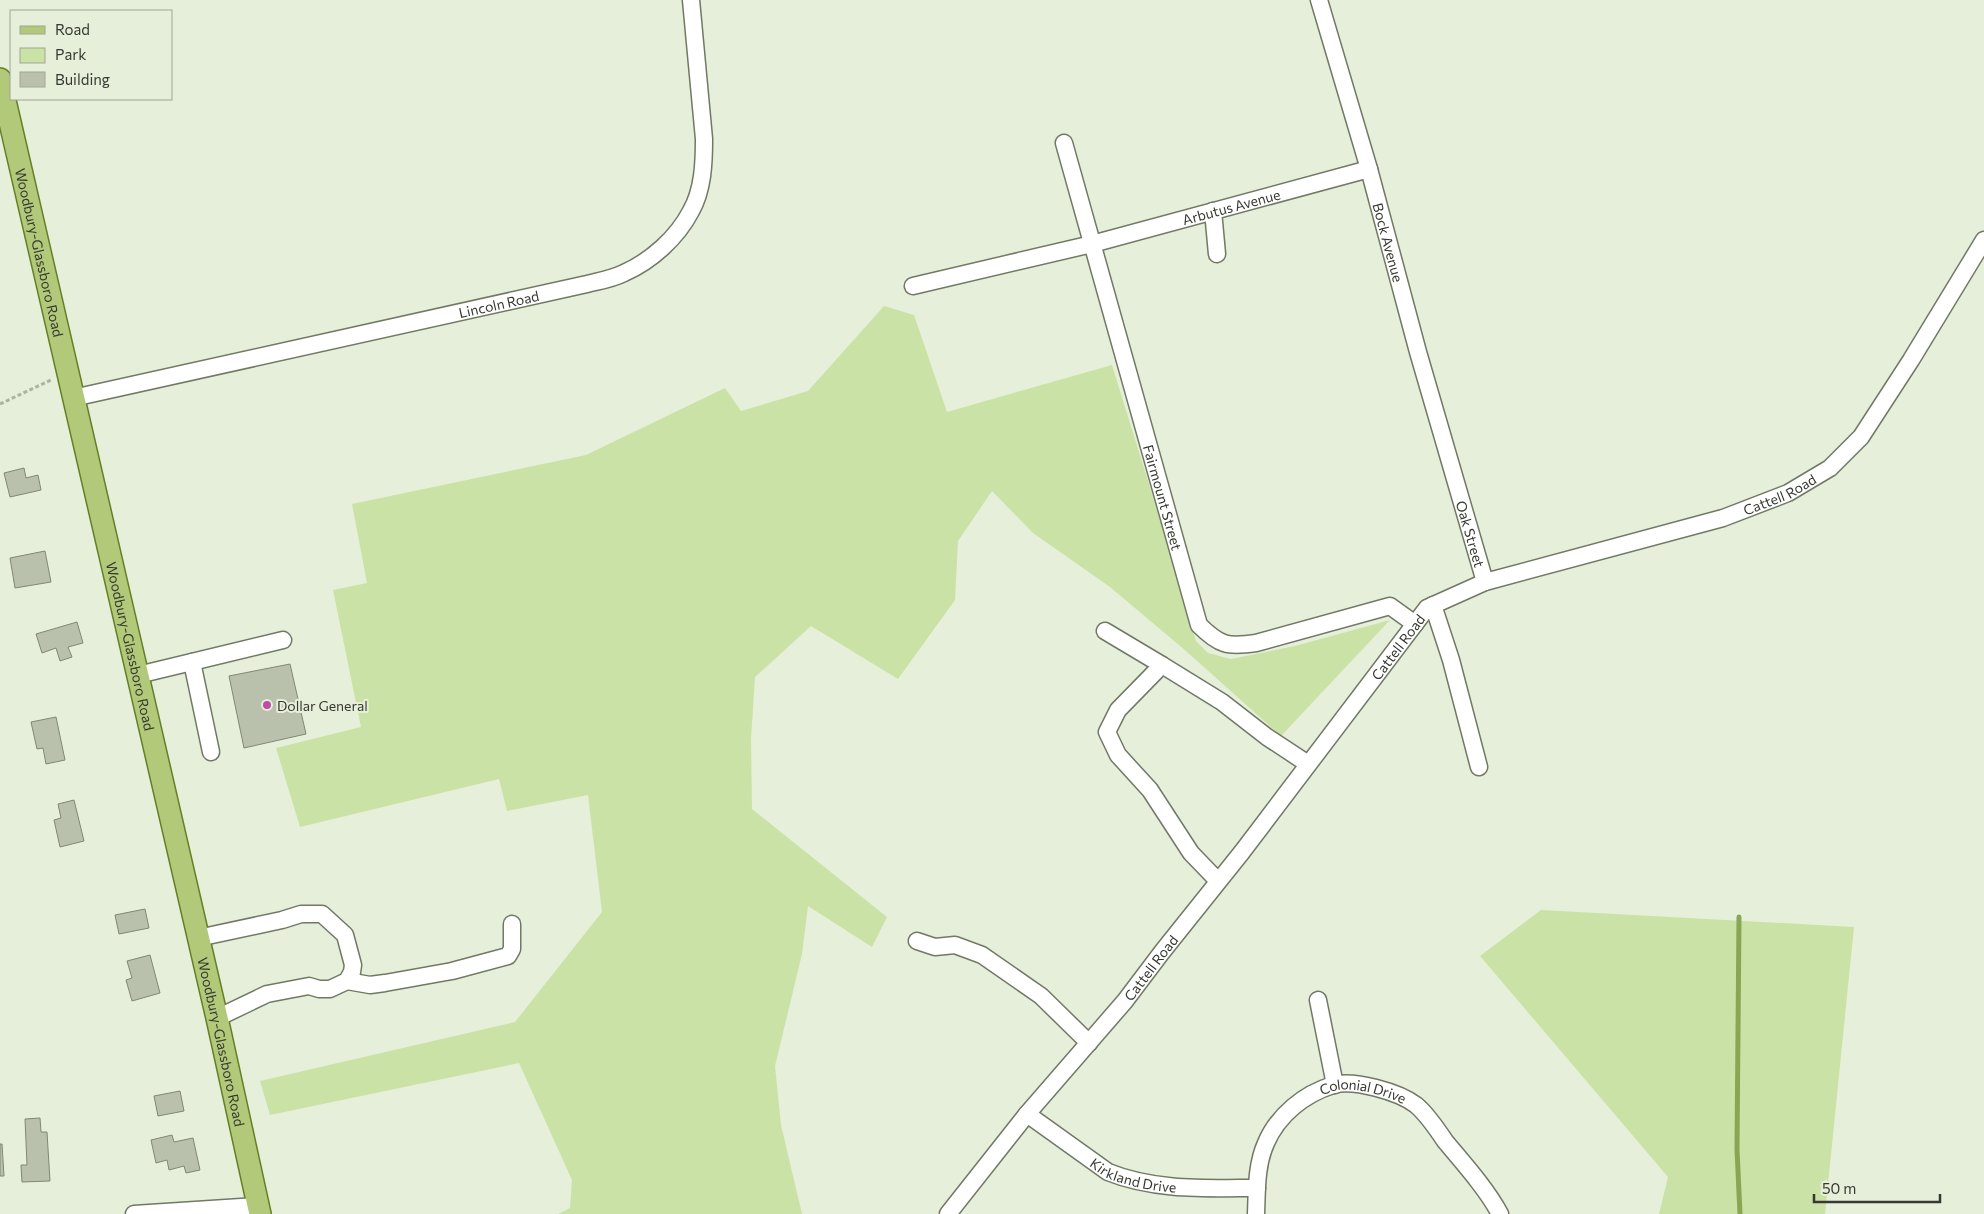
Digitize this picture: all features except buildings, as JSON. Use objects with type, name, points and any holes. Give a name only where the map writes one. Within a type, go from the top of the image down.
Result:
[{"type":"main road","name":"Woodbury-Glassboro Road","points":[[0,79],[217,1018],[259,1210]]},
{"type":"street","name":"Lincoln Road","points":[[73,398],[587,284],[623,274],[648,260],[673,236],[692,210],[704,160],[704,139],[691,0]]},
{"type":"street","name":"Bock Avenue","points":[[1319,0],[1369,169],[1456,486]]},
{"type":"street","name":"Fairmount Street","points":[[1064,143],[1199,625],[1213,639],[1234,646],[1256,643],[1390,606],[1415,624]]},
{"type":"street","name":"Arbutus Avenue","points":[[913,286],[1092,244],[1369,169]]},
{"type":"street","points":[[1213,211],[1217,254]]},
{"type":"street","name":"Cattell Road","points":[[948,1214],[1028,1114],[1125,1001],[1427,608],[1485,582],[1722,518],[1788,493],[1830,468],[1861,438],[1984,240]]},
{"type":"street","name":"Oak Street","points":[[1456,486],[1485,582]]},
{"type":"street","points":[[1433,605],[1452,660],[1479,767]]},
{"type":"street","points":[[1105,631],[1222,702],[1267,738],[1308,764]]},
{"type":"street","points":[[138,675],[283,640]]},
{"type":"street","points":[[192,662],[211,752]]},
{"type":"street","points":[[1162,665],[1118,710],[1107,732],[1118,755],[1150,790],[1191,853],[1218,881]]},
{"type":"street","points":[[198,938],[282,920],[301,914],[322,914],[345,934],[353,965],[352,972],[346,981],[330,988],[319,989],[309,986],[267,994],[217,1018]]},
{"type":"street","points":[[346,981],[370,985],[385,984],[508,956],[512,949],[512,924]]},
{"type":"street","points":[[917,941],[935,947],[955,945],[982,955],[1041,996],[1089,1043]]},
{"type":"street","points":[[1318,1000],[1334,1085]]},
{"type":"street","name":"Colonial Drive","points":[[1256,1214],[1259,1167],[1265,1144],[1274,1127],[1285,1113],[1303,1099],[1334,1085],[1367,1085],[1381,1089],[1416,1106],[1470,1172],[1500,1214]]},
{"type":"street","name":"Kirkland Drive","points":[[1028,1114],[1108,1172],[1124,1178],[1147,1185],[1257,1188]]},
{"type":"street","points":[[134,1214],[259,1210]]},
{"type":"path","points":[[0,404],[67,372]]},
{"type":"green space","points":[[884,306],[914,315],[947,412],[1112,365],[1196,641],[1208,653],[1231,659],[1295,646],[1390,620],[1281,736],[1186,651],[1110,587],[1033,533],[992,491],[958,541],[955,600],[898,679],[811,626],[755,677],[751,739],[752,809],[887,917],[872,947],[808,906],[802,954],[775,1066],[781,1125],[802,1214],[558,1214],[570,1208],[572,1180],[519,1063],[270,1115],[260,1081],[515,1022],[602,912],[588,795],[507,811],[499,779],[300,827],[276,748],[361,727],[333,590],[367,583],[352,504],[586,455],[725,388],[741,411],[808,391]]},
{"type":"green space","points":[[1541,910],[1854,927],[1825,1214],[1659,1214],[1668,1177],[1480,956]]},
{"type":"waterway","points":[[1739,917],[1737,1149],[1740,1214]]},
{"type":"place","name":"Dollar General","points":[[267,705]]}]
